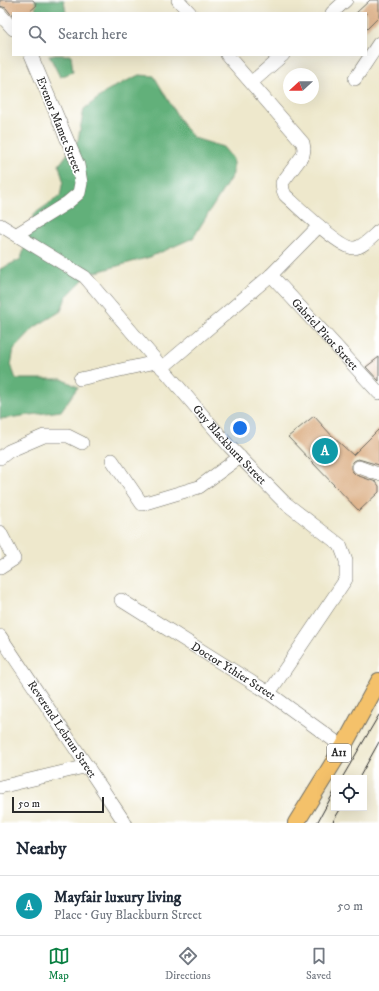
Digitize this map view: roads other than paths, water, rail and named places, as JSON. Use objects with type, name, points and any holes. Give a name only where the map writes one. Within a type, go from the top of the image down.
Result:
[{"type":"main road","name":"A11","points":[[296,823],[343,747],[379,681]]},
{"type":"street","points":[[178,0],[189,12]]},
{"type":"street","points":[[333,12],[346,0]]},
{"type":"street","points":[[0,14],[12,28]]},
{"type":"street","points":[[355,79],[379,43]]},
{"type":"street","name":"Evenor Mamet Street","points":[[17,234],[67,203],[79,193],[81,183],[78,166],[31,56]]},
{"type":"street","points":[[228,56],[252,82],[303,143],[303,155],[282,183],[283,190],[286,195],[318,226],[345,245],[354,248],[361,246],[379,231]]},
{"type":"street","points":[[252,82],[282,56]]},
{"type":"street","name":"Guy Blackburn Street","points":[[0,224],[85,277],[229,446],[284,502],[340,545],[346,561],[346,579],[269,693]]},
{"type":"street","points":[[80,379],[159,365],[272,275],[318,226]]},
{"type":"street","name":"Gabriel Pitot Street","points":[[272,275],[379,393]]},
{"type":"street","points":[[0,458],[9,451],[44,436],[68,436],[82,443]]},
{"type":"street","points":[[112,460],[142,504],[199,487],[240,457]]},
{"type":"street","points":[[359,467],[378,474],[379,473]]},
{"type":"street","points":[[0,532],[14,559],[0,568]]},
{"type":"street","name":"Doctor Ythier Street","points":[[121,600],[269,693],[343,747]]},
{"type":"street","name":"Reverend Lebrun Street","points":[[0,636],[125,823]]},
{"type":"street","points":[[0,787],[88,766]]},
{"type":"tram line","points":[[344,775],[379,715]]},
{"type":"tram line","points":[[361,775],[379,742]]},
{"type":"tram line","points":[[317,823],[331,797]]},
{"type":"tram line","points":[[332,823],[339,811]]},
{"type":"place","name":"Mayfair luxury living","points":[[325,451]]}]
